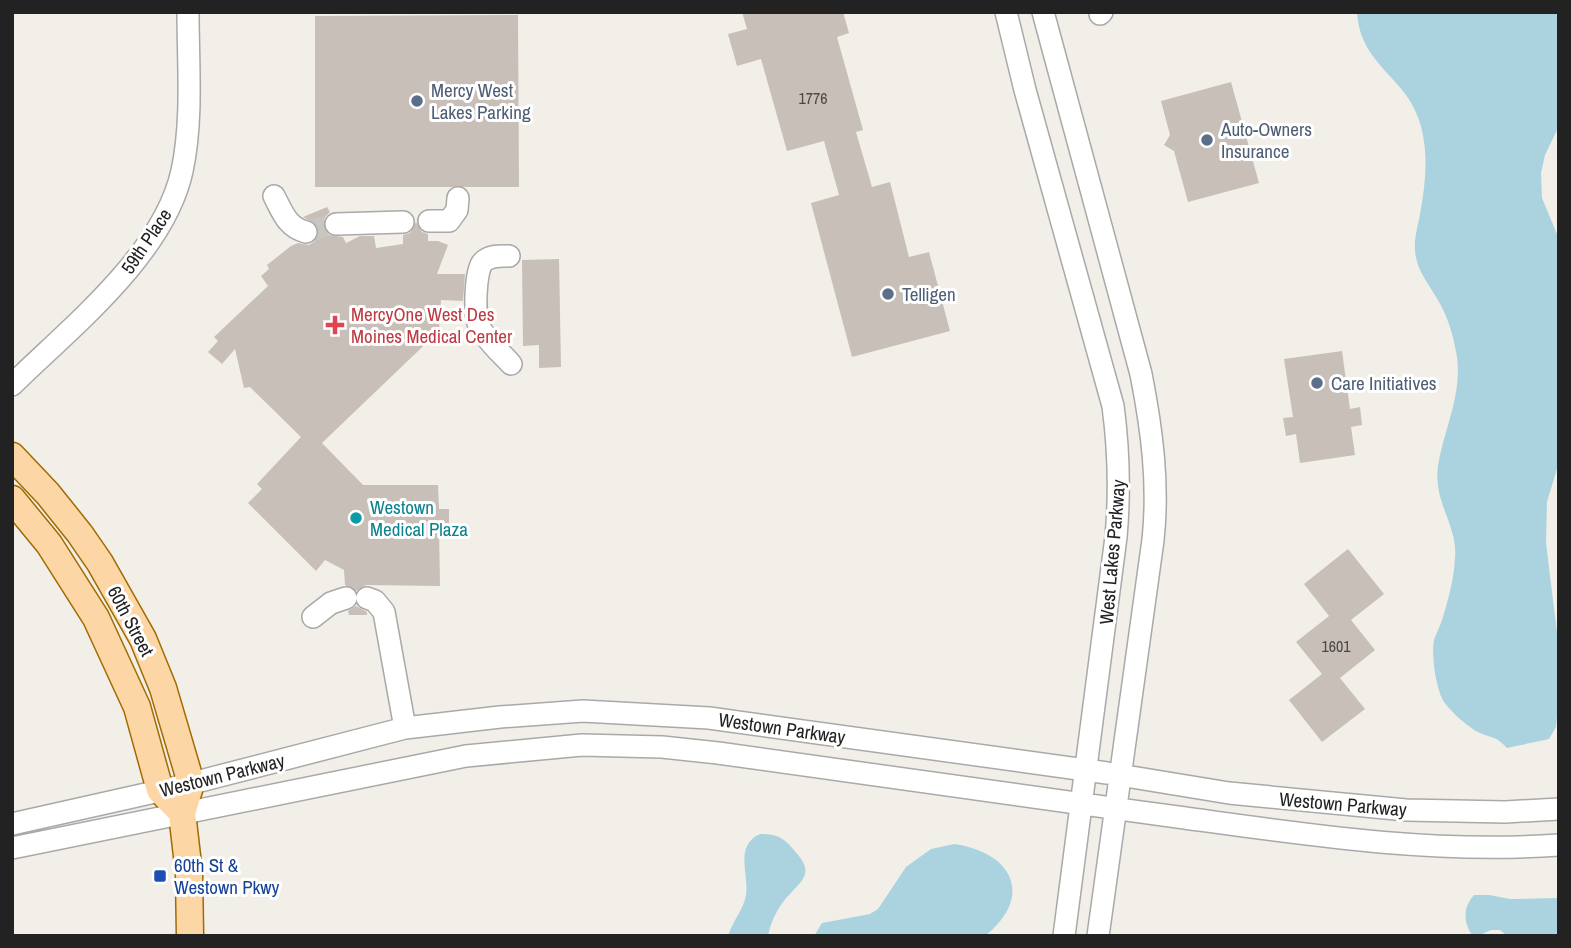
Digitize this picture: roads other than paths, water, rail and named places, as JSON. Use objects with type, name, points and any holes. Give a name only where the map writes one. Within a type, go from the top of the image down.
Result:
[{"type":"main road","name":"60th Street","points":[[12,456],[80,534],[100,563],[143,639],[163,688],[191,783]]},
{"type":"main road","name":"60th Street","points":[[12,499],[65,566],[101,628],[136,707],[160,790],[182,813]]},
{"type":"main road","points":[[190,936],[189,873],[182,813],[191,783]]},
{"type":"street","name":"59th Place","points":[[12,385],[133,264],[158,230],[172,202],[181,175],[187,135],[187,12]]},
{"type":"street","name":"West Lakes Parkway","points":[[1006,12],[1112,407],[1119,449],[1120,501],[1116,537],[1064,936]]},
{"type":"street","name":"West Lakes Parkway","points":[[1044,12],[1141,374],[1155,461],[1157,504],[1153,540],[1098,936]]},
{"type":"street","points":[[274,196],[289,224],[306,232]]},
{"type":"street","points":[[429,221],[449,221],[457,209],[458,198]]},
{"type":"street","points":[[336,224],[403,222]]},
{"type":"street","points":[[509,256],[491,257],[481,263],[477,274],[477,322],[510,364]]},
{"type":"street","points":[[313,617],[331,603],[357,598],[375,601],[384,612],[405,728]]},
{"type":"street","name":"Westown Parkway","points":[[12,824],[191,783],[405,728],[583,711],[709,718],[1086,770],[1229,793],[1406,810],[1505,812],[1559,809]]},
{"type":"street","name":"Westown Parkway","points":[[12,848],[466,756],[582,745],[662,747],[718,753],[1081,805],[1404,846],[1514,848],[1559,845]]},
{"type":"water","points":[[1357,12],[1559,12],[1559,126],[1545,155],[1541,173],[1542,198],[1559,239],[1559,462],[1547,502],[1546,543],[1559,649],[1559,696],[1556,727],[1549,739],[1507,748],[1460,719],[1444,702],[1439,689],[1433,646],[1448,598],[1455,546],[1437,479],[1455,399],[1457,357],[1446,315],[1416,258],[1415,241],[1426,166],[1419,120],[1404,92],[1366,45]]},
{"type":"water","points":[[760,834],[779,837],[786,842],[804,863],[805,874],[777,911],[768,936],[728,936],[746,895],[744,861],[747,846]]},
{"type":"water","points":[[954,844],[990,856],[1002,866],[1010,878],[1012,891],[1009,906],[1000,921],[985,936],[814,936],[822,923],[870,914],[878,909],[906,867],[931,849]]},
{"type":"water","points":[[1474,895],[1510,899],[1559,898],[1559,936],[1507,936],[1500,930],[1472,935],[1466,915],[1468,904]]},
{"type":"tunnel","points":[[306,232],[336,224]]},
{"type":"place","name":"Mercy West Lakes Parking","points":[[417,101]]},
{"type":"place","name":"Auto-Owners Insurance","points":[[1207,140]]},
{"type":"place","name":"Telligen","points":[[888,294]]},
{"type":"place","name":"MercyOne West Des Moines Medical Center","points":[[335,325]]},
{"type":"place","name":"Care Initiatives","points":[[1317,383]]},
{"type":"place","name":"Westown Medical Plaza","points":[[356,518]]},
{"type":"place","name":"60th St & Westown Pkwy","points":[[160,876]]}]
